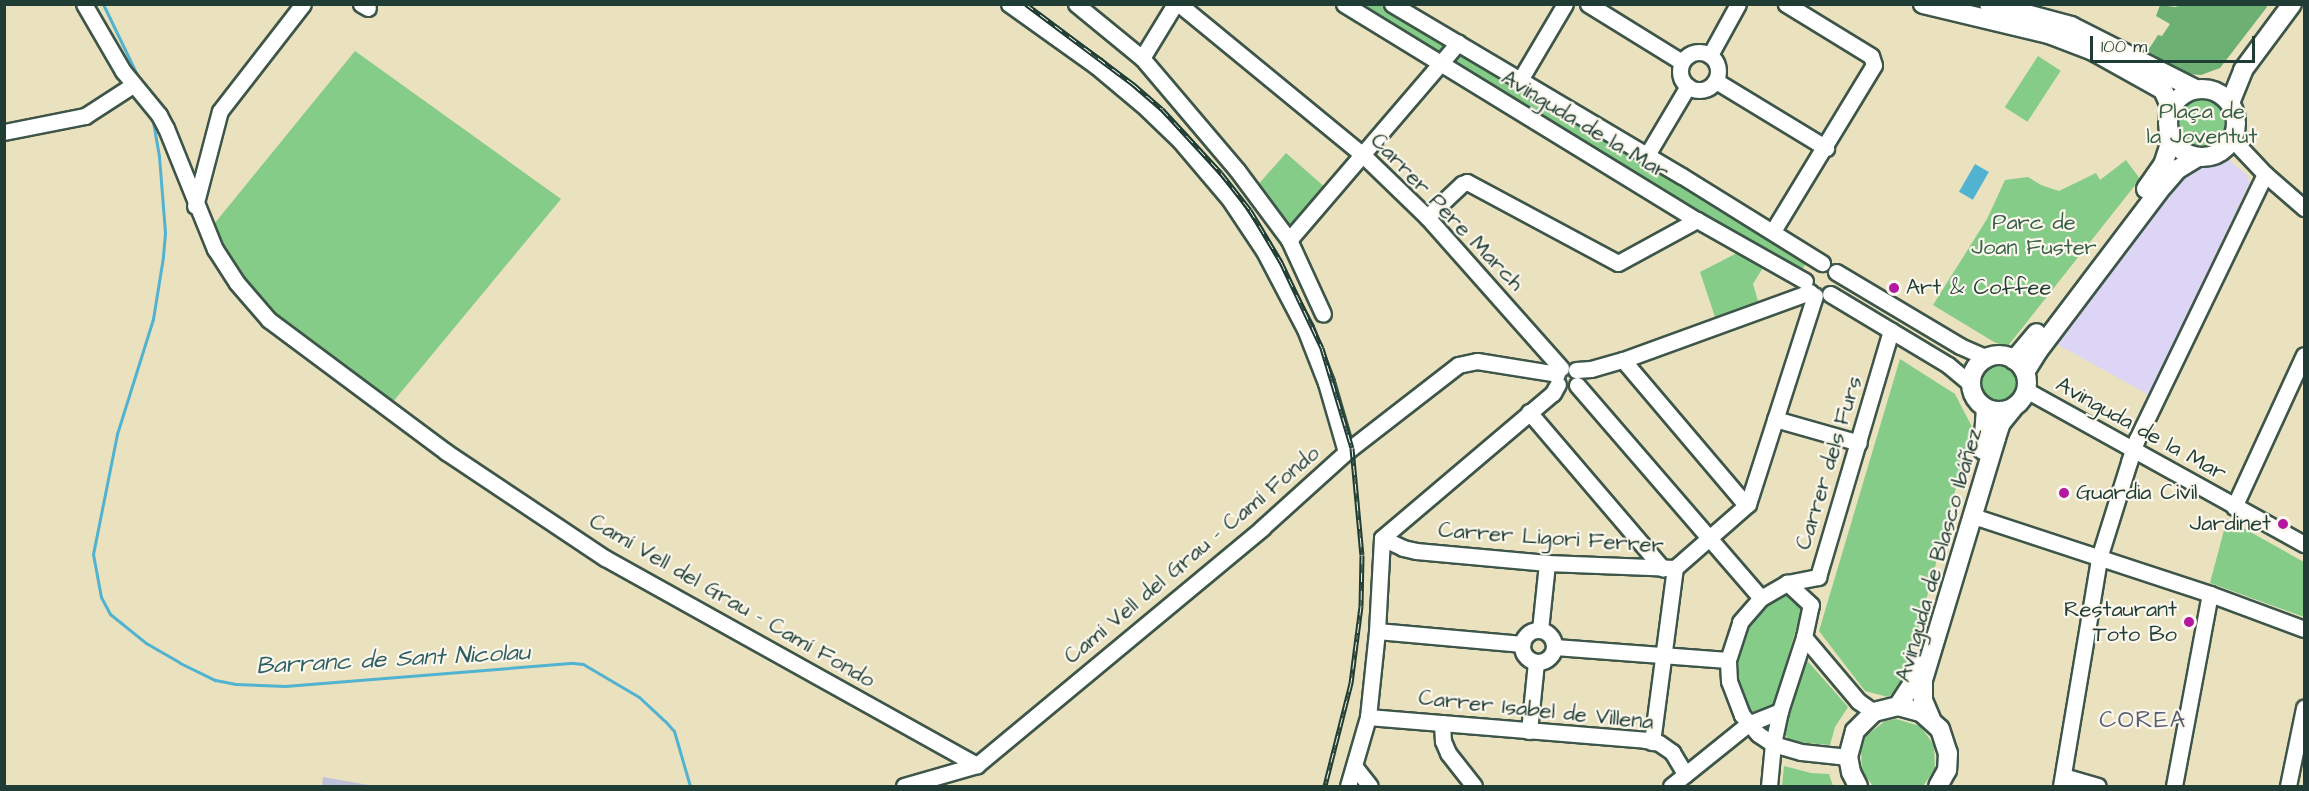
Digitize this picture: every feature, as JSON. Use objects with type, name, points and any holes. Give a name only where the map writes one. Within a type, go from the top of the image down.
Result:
[{"type":"main road","points":[[1923,4],[2049,34],[2093,51],[2163,90],[2172,108]]},
{"type":"main road","points":[[1989,4],[2071,26],[2198,89],[2223,95],[2230,103],[2236,121],[2232,139],[2221,151],[2198,157],[2178,169],[2163,186],[2022,374]]},
{"type":"main road","points":[[2230,103],[2243,70],[2292,4]]},
{"type":"main road","points":[[2198,157],[2187,154],[2172,137],[2168,123],[2172,108],[2184,94],[2243,70]]},
{"type":"main road","points":[[2022,374],[2006,356],[1987,358],[1975,369],[1971,384],[1975,398],[1986,408],[2000,411],[2013,408],[2022,374],[2030,343],[2163,165],[2172,137]]},
{"type":"main road","name":"Avinguda de Blasco Ibáñez","points":[[1898,706],[1917,678],[1986,441],[1986,408]]},
{"type":"main road","name":"Avinguda de Blasco Ibáñez","points":[[1938,786],[1947,770],[1948,753],[1940,729],[1931,719],[1923,700],[1923,680],[2001,423],[2013,408]]},
{"type":"main road","points":[[1858,786],[1851,772],[1848,757],[1855,731],[1874,712],[1898,706],[1916,710],[1931,719]]},
{"type":"street","points":[[4,132],[84,116],[137,91],[84,4]]},
{"type":"street","points":[[195,206],[220,111],[303,4]]},
{"type":"street","points":[[1009,4],[1039,23],[1112,79],[1180,141],[1211,176],[1245,222],[1286,293],[1318,358],[1346,452]]},
{"type":"street","points":[[1076,4],[1142,58],[1237,170],[1289,240],[1323,314]]},
{"type":"street","points":[[1142,58],[1177,4]]},
{"type":"street","name":"Carrer Pere March","points":[[1177,4],[1363,155],[1427,217],[1562,384],[1710,540],[1761,598]]},
{"type":"street","name":"Avinguda de la Mar","points":[[1344,4],[1815,291],[1891,331],[1948,365],[1971,384]]},
{"type":"street","name":"Avinguda de la Mar","points":[[1392,4],[1773,231],[1836,272]]},
{"type":"street","points":[[1520,80],[1565,4]]},
{"type":"street","points":[[1588,4],[1682,62]]},
{"type":"street","points":[[1710,55],[1738,4]]},
{"type":"street","points":[[1773,231],[1872,72],[1874,60],[1786,4]]},
{"type":"street","points":[[1289,240],[1458,43]]},
{"type":"street","points":[[1704,52],[1710,55],[1718,67],[1716,81],[1700,90],[1688,87],[1680,75],[1682,62],[1691,53],[1704,52]]},
{"type":"street","points":[[1716,81],[1826,148]]},
{"type":"street","points":[[1647,155],[1688,87]]},
{"type":"street","name":"Camí Vell del Grau - Camí Fondo","points":[[137,91],[159,115],[174,145],[206,234],[225,266],[269,320],[446,452],[605,558],[977,765],[1262,528],[1346,452],[1458,365],[1472,360],[1538,371]]},
{"type":"street","points":[[2232,139],[2265,174],[2304,208]]},
{"type":"street","points":[[2098,786],[2062,781],[2099,558],[2133,451],[2265,174]]},
{"type":"street","points":[[1427,217],[1467,182],[1618,263],[1697,220]]},
{"type":"street","points":[[1746,505],[1815,291],[1811,267],[1822,263]]},
{"type":"street","points":[[1538,371],[1543,388],[1562,384],[1838,282],[1836,272]]},
{"type":"street","points":[[1836,272],[1960,346],[1987,358]]},
{"type":"street","name":"Carrer dels Furs","points":[[1773,744],[1748,724],[1733,695],[1728,660],[1740,622],[1761,598],[1787,583],[1818,577],[1891,331]]},
{"type":"street","points":[[2234,507],[2304,355]]},
{"type":"street","points":[[1623,360],[1746,505]]},
{"type":"street","points":[[1538,371],[1562,384],[1669,568],[1665,655],[1652,742]]},
{"type":"street","name":"Avinguda de la Mar","points":[[2022,374],[2133,451],[2304,544]]},
{"type":"street","points":[[1348,786],[1368,717],[1377,631],[1382,538],[1562,384]]},
{"type":"street","points":[[1775,419],[1859,443]]},
{"type":"street","name":"Carrer Ligori Ferrer","points":[[1382,538],[1403,548],[1416,551],[1547,563],[1669,568],[1710,540],[1746,505]]},
{"type":"street","points":[[1973,516],[2210,594],[2304,629]]},
{"type":"street","points":[[1540,630],[1547,563]]},
{"type":"street","points":[[1769,786],[1773,744],[1780,711],[1804,637],[1818,577]]},
{"type":"street","points":[[1787,583],[1811,605]]},
{"type":"street","points":[[2174,786],[2210,594]]},
{"type":"street","points":[[1540,630],[1552,636],[1555,647],[1549,658],[1536,662],[1524,655],[1522,644],[1527,633],[1540,630]]},
{"type":"street","points":[[1377,631],[1522,644]]},
{"type":"street","points":[[1804,637],[1858,701],[1874,712]]},
{"type":"street","points":[[1555,647],[1728,660]]},
{"type":"street","points":[[1529,731],[1536,662]]},
{"type":"street","points":[[2288,786],[2304,708]]},
{"type":"street","points":[[1671,786],[1748,724],[1780,711]]},
{"type":"street","name":"Carrer Isabel de Villena","points":[[1368,717],[1652,742],[1672,752],[1685,774]]},
{"type":"street","points":[[1442,723],[1443,741],[1448,753],[1474,786]]},
{"type":"street","points":[[1773,744],[1801,752],[1848,757]]},
{"type":"street","points":[[904,786],[977,765]]},
{"type":"street","points":[[1355,767],[1370,786]]},
{"type":"shaded area","points":[[2229,160],[2248,176],[2249,184],[2149,395],[2057,344],[2181,180],[2191,171]]},
{"type":"shaded area","points":[[323,777],[374,786],[322,786]]},
{"type":"green space","points":[[2265,4],[2267,7],[2220,68],[2201,75],[2188,74],[2147,52],[2158,35],[2162,36],[2170,24],[2156,16],[2160,5],[2175,7]]},
{"type":"green space","points":[[1352,5],[1384,5],[1447,41],[1445,57]]},
{"type":"green space","points":[[355,51],[561,199],[387,409],[289,336],[206,234]]},
{"type":"green space","points":[[1462,53],[1804,258],[1805,265],[1800,272],[1454,67],[1453,61],[1457,55]]},
{"type":"green space","points":[[2038,56],[2061,71],[2027,122],[2005,107]]},
{"type":"green space","name":"Plaça de la Joventut","points":[[2202,99],[2220,106],[2227,124],[2220,142],[2202,149],[2184,142],[2177,124],[2184,106]]},
{"type":"green space","points":[[1286,153],[1327,189],[1288,230],[1256,187]]},
{"type":"green space","name":"Parc de Joan Fuster","points":[[2126,160],[2140,179],[2007,347],[1994,342],[1933,305],[1987,219],[2005,180],[2028,177],[2041,185],[2059,191],[2096,173],[2100,180]]},
{"type":"green space","points":[[1739,252],[1764,266],[1753,284],[1758,301],[1715,317],[1700,272]]},
{"type":"green space","points":[[1900,359],[1955,394],[1972,427],[1904,684],[1888,697],[1865,691],[1819,631]]},
{"type":"green space","points":[[1999,366],[2012,371],[2017,384],[2012,397],[1999,402],[1986,397],[1981,384],[1986,371]]},
{"type":"green space","points":[[2227,519],[2304,562],[2304,617],[2210,583]]},
{"type":"green space","points":[[1786,594],[1800,603],[1801,612],[1774,704],[1771,709],[1758,714],[1749,709],[1741,694],[1737,672],[1738,650],[1754,617],[1770,602]]},
{"type":"green space","points":[[1804,657],[1848,707],[1835,727],[1830,745],[1794,742],[1788,739],[1783,732]]},
{"type":"green space","points":[[1896,719],[1920,726],[1934,745],[1935,769],[1923,786],[1873,786],[1862,771],[1861,748],[1866,736],[1885,721]]},
{"type":"green space","points":[[1784,766],[1811,773],[1829,774],[1833,786],[1782,786]]},
{"type":"water","points":[[1975,164],[1989,172],[1973,200],[1959,192]]},
{"type":"waterway","name":"Barranc de Sant Nicolau","points":[[103,4],[140,81]]},
{"type":"waterway","name":"Barranc de Sant Nicolau","points":[[152,116],[159,156],[165,233],[163,257],[153,319],[117,434],[93,554],[101,597],[110,614],[146,643],[180,663],[215,680],[235,684],[285,686],[583,664],[639,697],[674,731],[690,786]]},
{"type":"railway","points":[[1026,4],[1133,84],[1162,109],[1221,173],[1250,210],[1281,262],[1322,348],[1352,448],[1362,555],[1361,606],[1351,683],[1325,786]]},
{"type":"place","name":"Art & Coffee","points":[[1894,288]]},
{"type":"place","name":"Guardia Civil","points":[[2064,493]]},
{"type":"place","name":"Jardinet","points":[[2283,524]]},
{"type":"place","name":"Restaurant Toto Bo","points":[[2189,622]]},
{"type":"district","name":"COREA","points":[[2143,721]]}]
